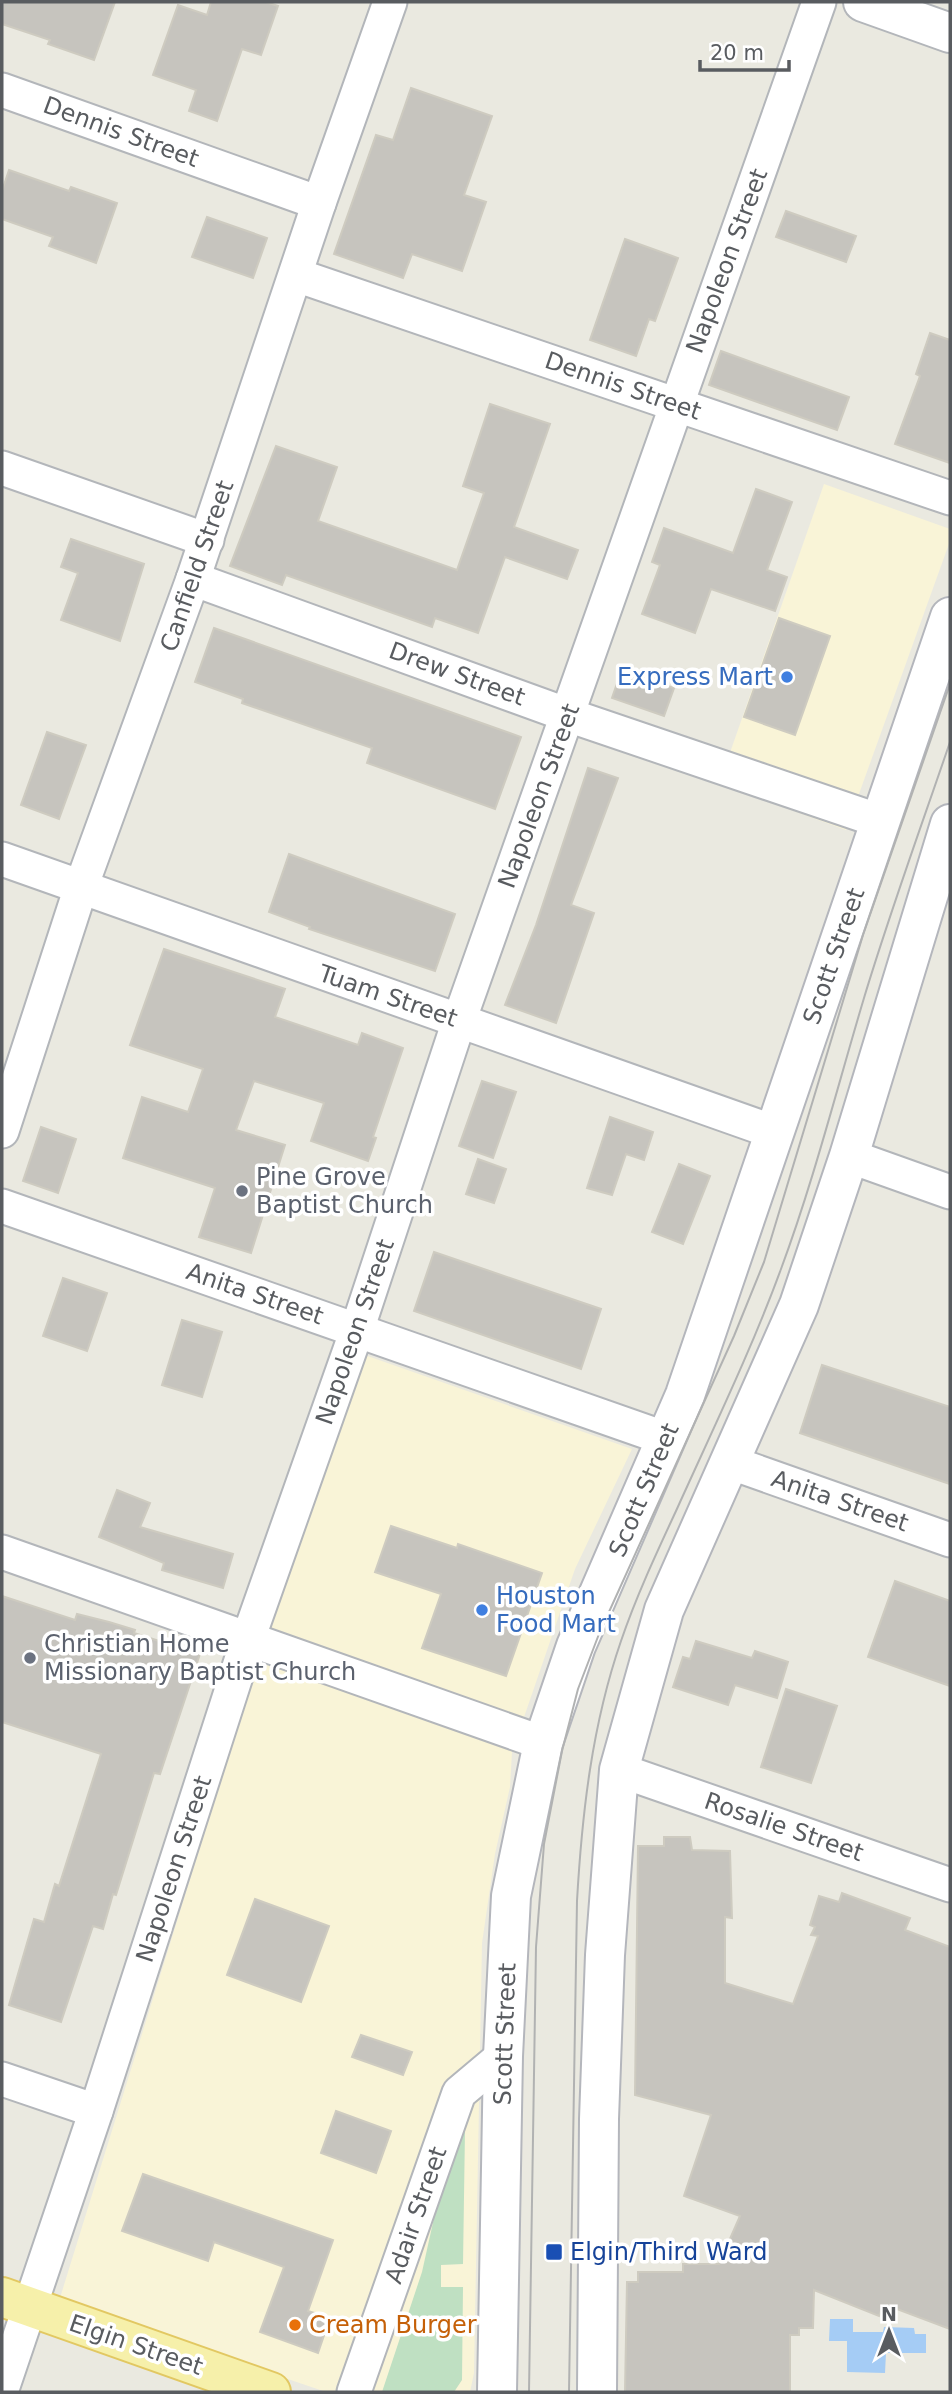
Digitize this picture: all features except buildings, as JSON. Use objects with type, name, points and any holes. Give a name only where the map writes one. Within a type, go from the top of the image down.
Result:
[{"type":"main road","points":[[863,2],[950,33]]},
{"type":"main road","name":"Scott Street","points":[[497,2392],[503,2056],[512,1896],[543,1743],[576,1646],[685,1395],[950,617]]},
{"type":"main road","points":[[597,2392],[599,2119],[605,1955],[619,1770],[664,1610],[799,1305],[849,1156],[948,839]]},
{"type":"main road","name":"Elgin Street","points":[[16,2302],[271,2392]]},
{"type":"street","name":"Canfield Street","points":[[2,1131],[81,887],[207,540],[319,203],[390,2]]},
{"type":"street","name":"Napoleon Street","points":[[2,2389],[16,2302],[96,2111],[248,1639],[357,1330],[459,1021],[820,2]]},
{"type":"street","name":"Dennis Street","points":[[2,90],[319,203]]},
{"type":"street","name":"Dennis Street","points":[[296,275],[950,498]]},
{"type":"street","points":[[2,468],[207,540]]},
{"type":"street","name":"Drew Street","points":[[193,579],[568,715],[880,821]]},
{"type":"street","name":"Tuam Street","points":[[2,859],[774,1132]]},
{"type":"street","points":[[849,1156],[950,1192]]},
{"type":"street","name":"Anita Street","points":[[2,1206],[667,1439]]},
{"type":"street","name":"Anita Street","points":[[729,1462],[950,1540]]},
{"type":"street","points":[[2,1552],[543,1743]]},
{"type":"street","name":"Rosalie Street","points":[[619,1770],[950,1885]]},
{"type":"street","name":"Adair Street","points":[[354,2392],[459,2094],[503,2056]]},
{"type":"street","points":[[2,2079],[96,2111]]},
{"type":"shaded area","points":[[824,484],[950,529],[950,541],[846,830],[719,784]]},
{"type":"shaded area","points":[[359,1353],[632,1449],[575,1569],[512,1752],[510,1787],[495,1854],[482,1943],[474,2373],[470,2392],[326,2392],[59,2301],[256,1667]]},
{"type":"green space","points":[[465,2130],[463,2264],[441,2265],[441,2287],[463,2287],[462,2380],[454,2392],[382,2392],[422,2272],[438,2200]]},
{"type":"water","points":[[830,2319],[853,2319],[853,2332],[883,2332],[884,2327],[914,2328],[915,2334],[926,2334],[926,2353],[886,2353],[885,2373],[847,2372],[847,2341],[829,2341]]},
{"type":"tram line","points":[[529,2392],[536,1947],[544,1844],[562,1751],[578,1689],[599,1634],[734,1336],[764,1262],[863,935],[950,684]]},
{"type":"tram line","points":[[569,2392],[577,1901],[585,1802],[603,1705],[621,1641],[640,1592],[744,1361],[781,1269],[815,1168],[874,966],[950,742]]},
{"type":"place","name":"Express Mart","points":[[787,677]]},
{"type":"place","name":"Pine Grove Baptist Church","points":[[242,1191]]},
{"type":"place","name":"Houston Food Mart","points":[[482,1610]]},
{"type":"place","name":"Christian Home Missionary Baptist Church","points":[[30,1658]]},
{"type":"place","name":"Elgin/Third Ward","points":[[554,2252]]},
{"type":"place","name":"Cream Burger","points":[[295,2325]]}]
